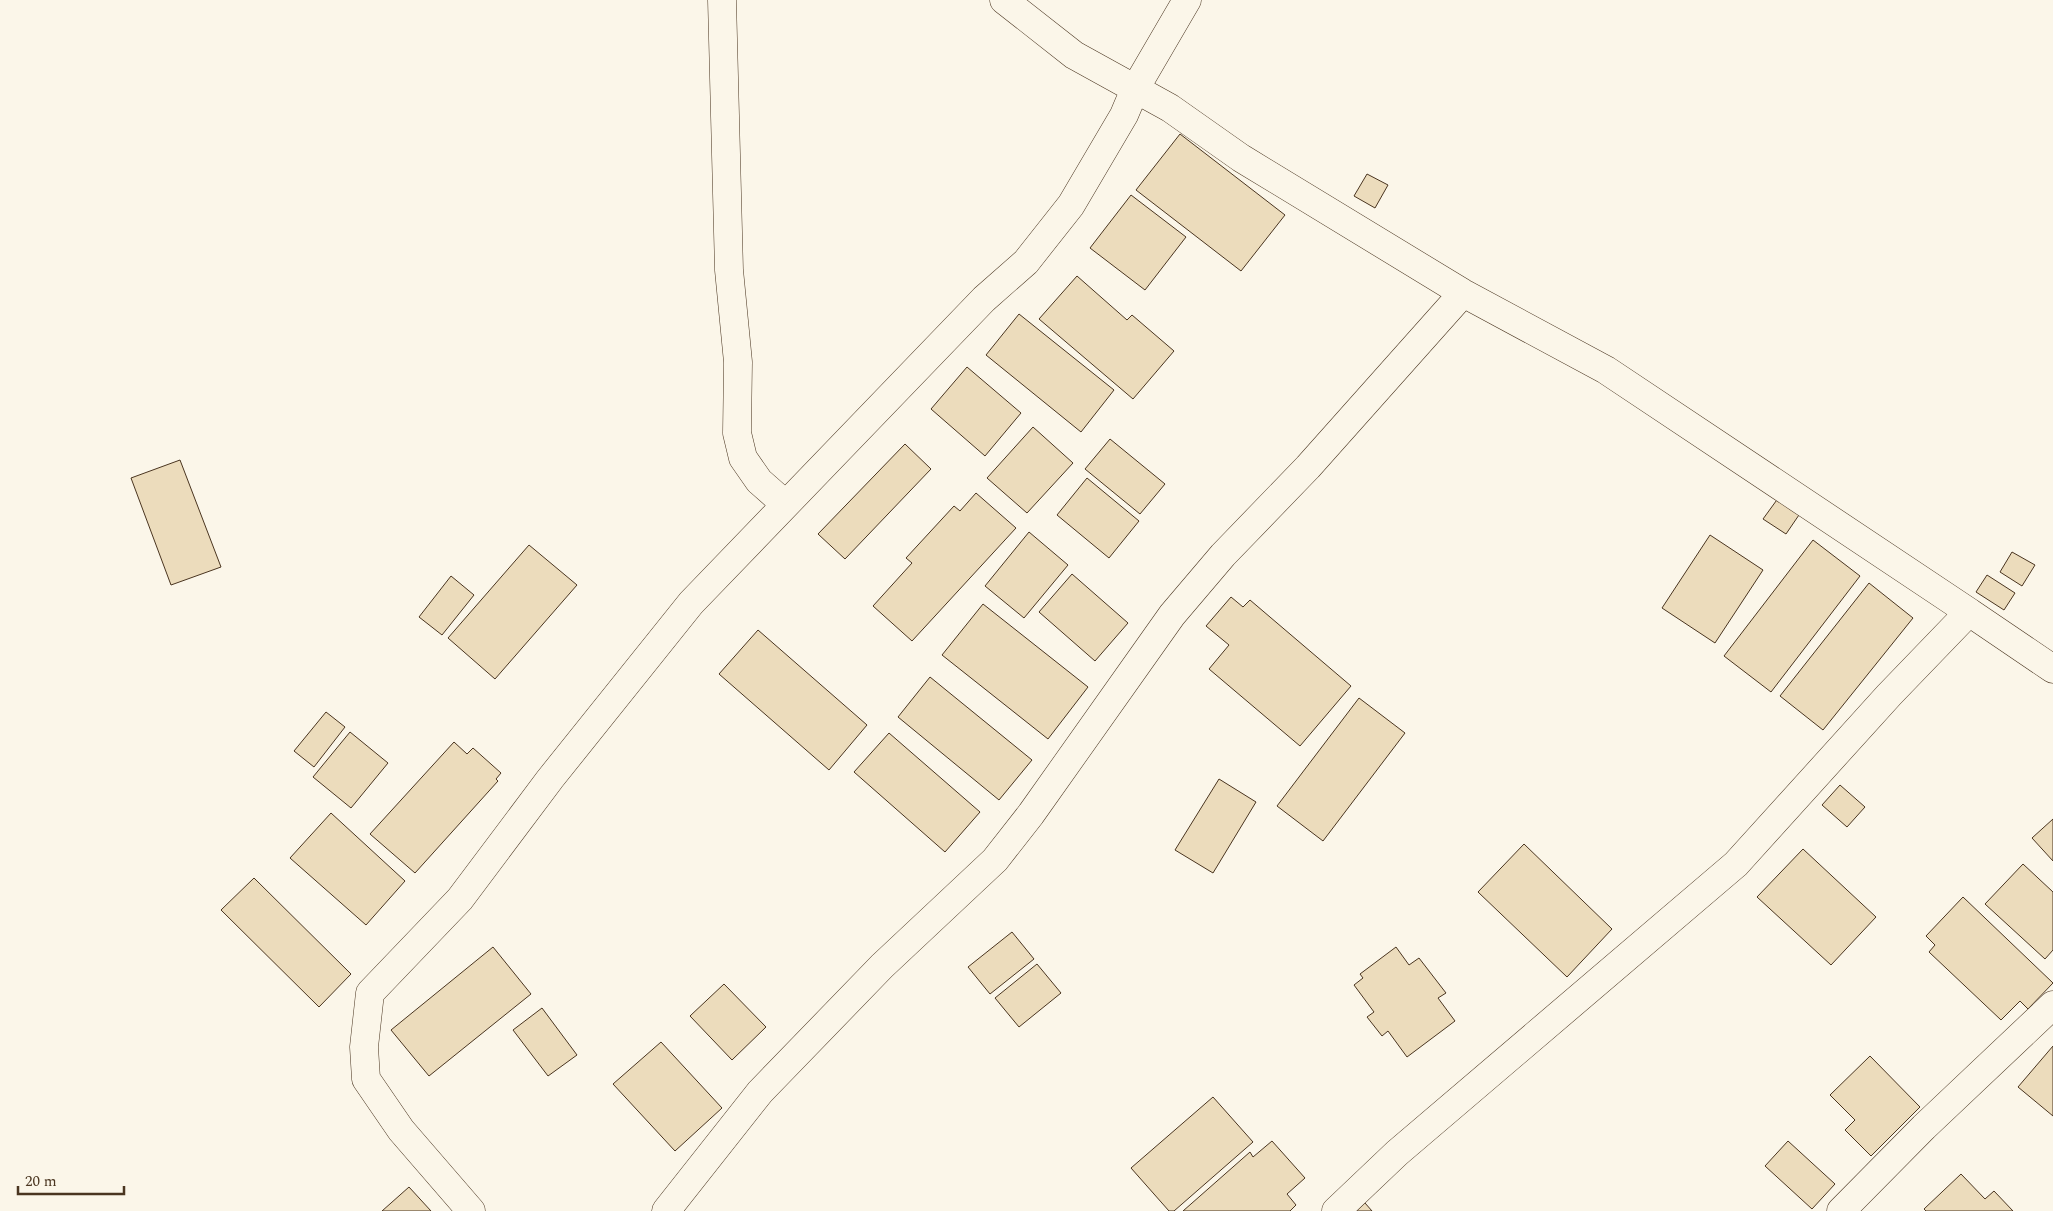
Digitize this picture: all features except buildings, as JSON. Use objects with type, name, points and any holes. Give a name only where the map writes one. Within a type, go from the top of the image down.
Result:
[{"type":"street","points":[[722,0],[729,270],[738,362],[737,433],[743,458],[759,481],[785,504]]},
{"type":"street","points":[[1004,0],[1074,55],[1170,108],[1241,158],[1463,293],[1606,370],[2053,669]]},
{"type":"street","points":[[471,1211],[402,1130],[366,1079],[364,1047],[370,993],[460,899],[550,779],[691,603],[984,299],[1026,262],[1071,205],[1124,115],[1135,89],[1187,0]]},
{"type":"street","points":[[666,1211],[760,1092],[882,966],[995,860],[1037,806],[1172,615],[1223,555],[1308,467],[1463,293]]},
{"type":"street","points":[[1336,1211],[1398,1153],[1736,864],[1889,696],[1969,612]]},
{"type":"street","points":[[1841,1211],[1924,1127],[2053,1005]]}]
